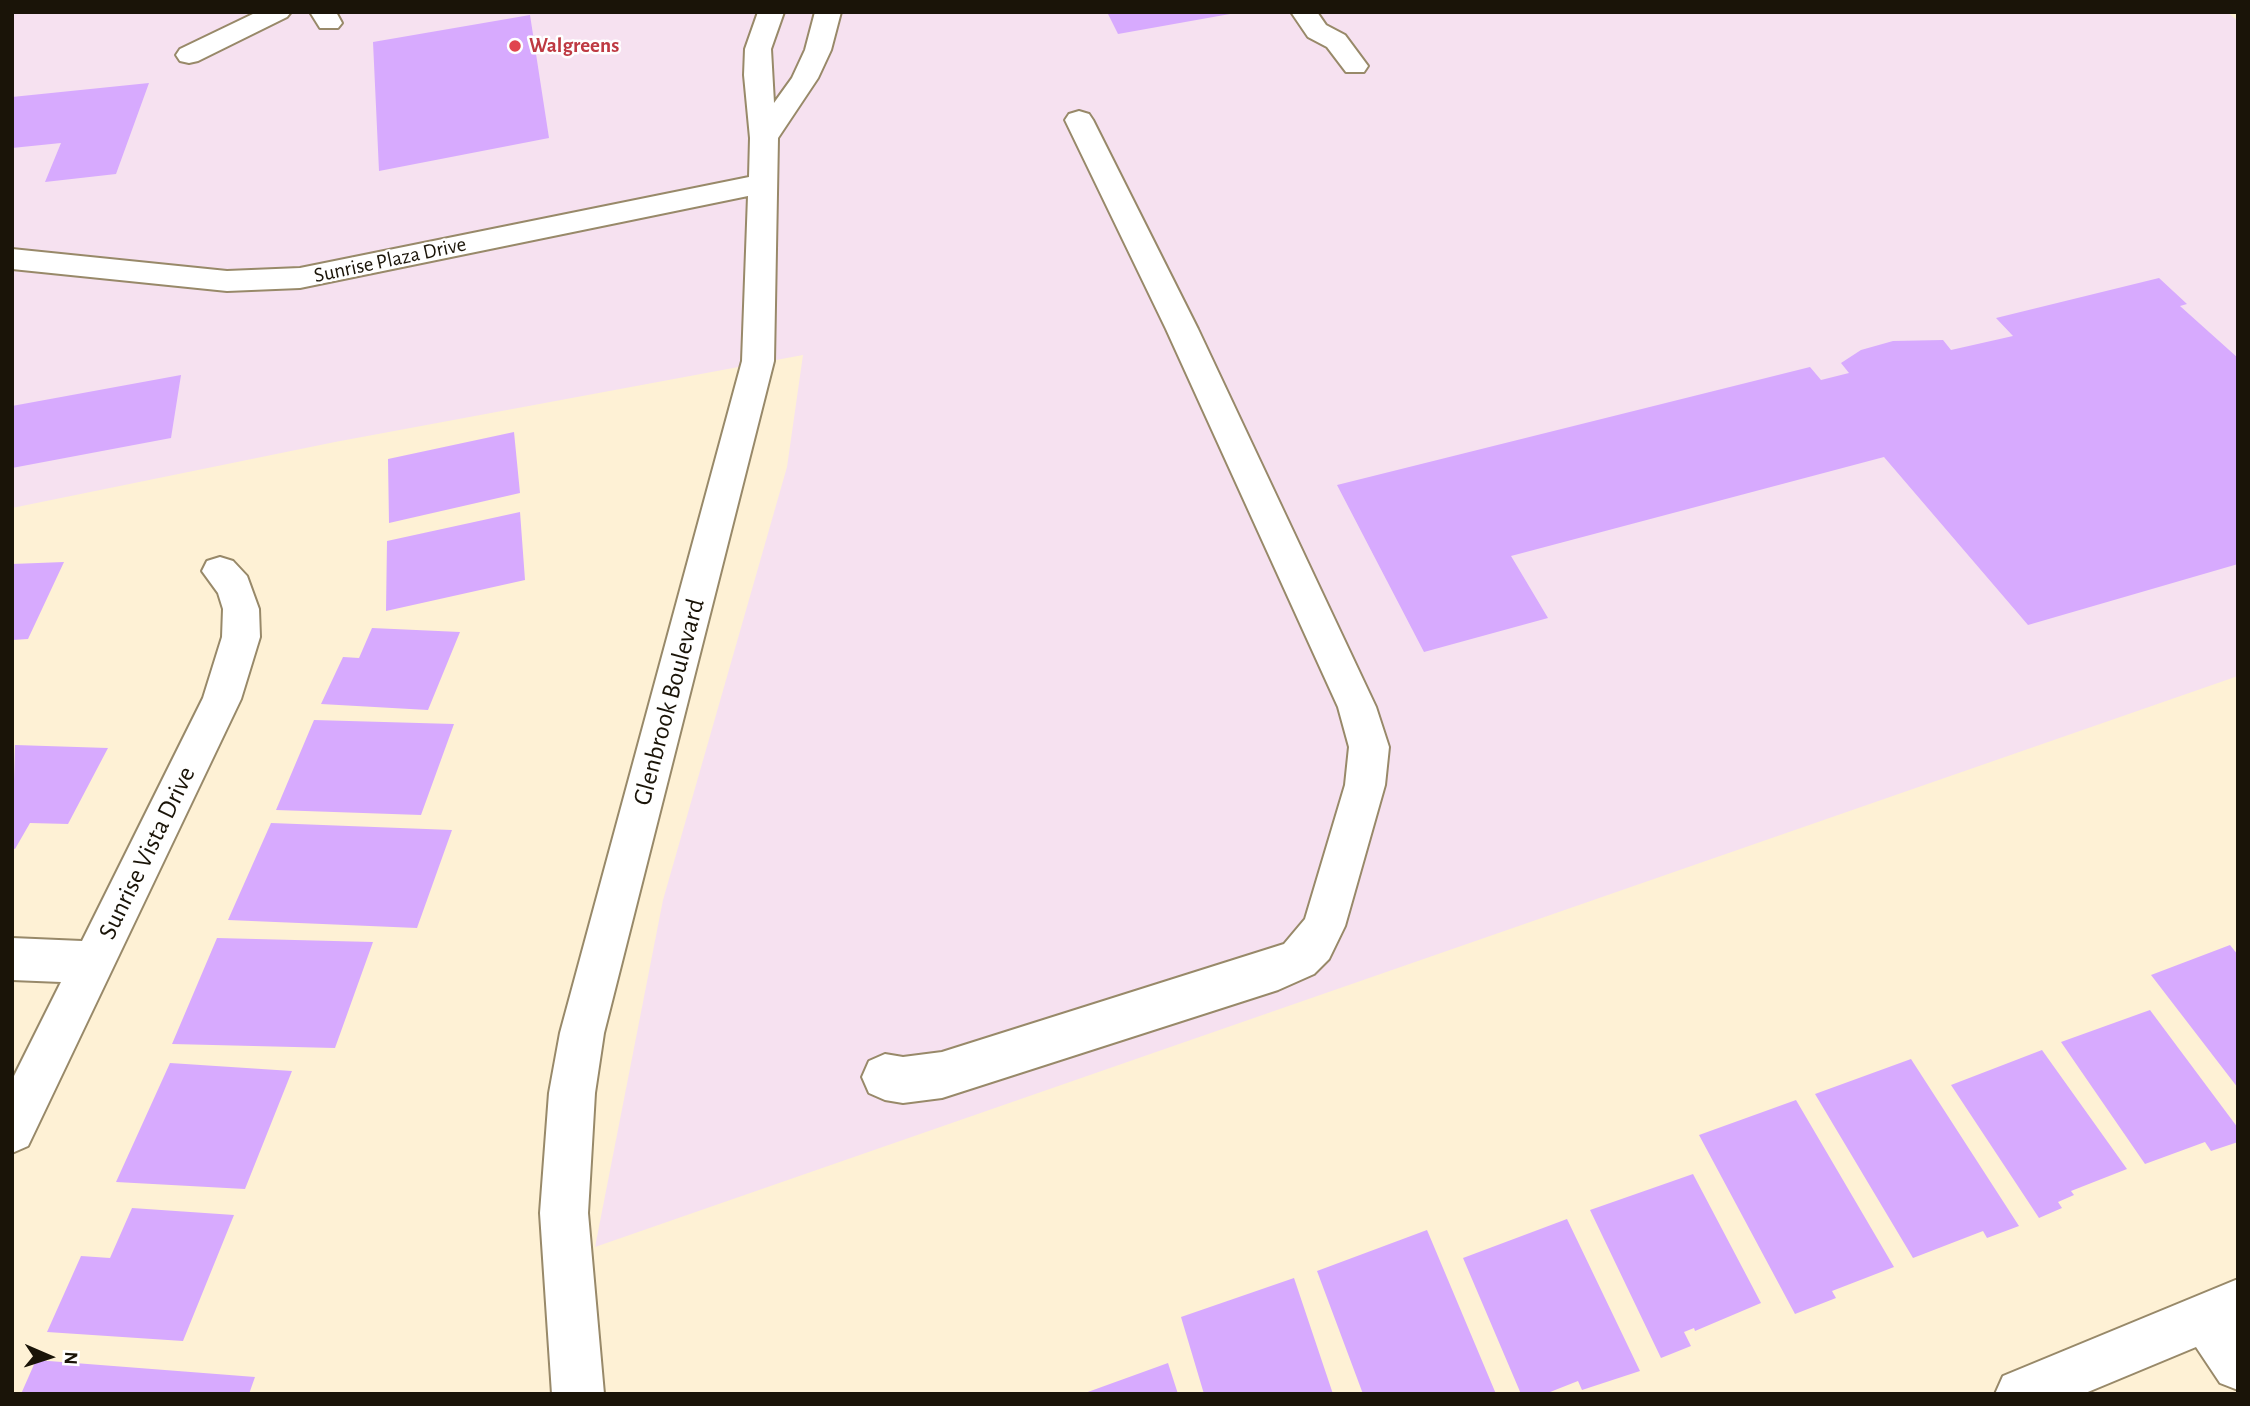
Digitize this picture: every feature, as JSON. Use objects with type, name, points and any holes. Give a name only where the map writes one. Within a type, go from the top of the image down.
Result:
[{"type":"street","points":[[189,55],[278,12]]},
{"type":"street","name":"Glenbrook Boulevard","points":[[578,1394],[564,1213],[572,1093],[582,1033],[758,361],[764,138],[759,107],[758,49],[771,12]]},
{"type":"street","points":[[764,138],[804,78],[818,50],[828,12]]},
{"type":"street","points":[[1310,22],[1336,41],[1355,66]]},
{"type":"street","points":[[885,1077],[903,1080],[942,1075],[1278,969],[1299,959],[1314,944],[1324,926],[1365,785],[1369,747],[1357,707],[1182,329],[1079,120]]},
{"type":"street","name":"Sunrise Plaza Drive","points":[[12,259],[227,281],[300,278],[762,184]]},
{"type":"street","name":"Sunrise Vista Drive","points":[[12,1130],[222,699],[241,637],[241,609],[234,586],[220,571]]},
{"type":"street","points":[[12,959],[94,963]]},
{"type":"street","points":[[2021,1394],[2222,1311],[2238,1365]]},
{"type":"shaded area","points":[[12,12],[2227,12],[2238,21],[2238,676],[595,1247],[663,900],[787,467],[803,355],[335,442],[12,508]]},
{"type":"building","points":[[1107,12],[1230,12],[1230,14],[1118,34]]},
{"type":"building","name":"Walgreens","points":[[530,15],[549,138],[379,171],[373,42]]},
{"type":"building","points":[[149,83],[116,174],[45,182],[61,143],[12,148],[12,97]]},
{"type":"building","points":[[2159,278],[2187,304],[2180,306],[2238,358],[2238,564],[2028,625],[1884,457],[1511,556],[1548,618],[1424,652],[1337,485],[1810,367],[1821,380],[1849,373],[1841,363],[1861,350],[1893,341],[1943,340],[1951,350],[2013,336],[1996,318]]},
{"type":"building","points":[[181,375],[171,438],[12,468],[12,406]]},
{"type":"building","points":[[514,432],[520,493],[389,523],[388,459]]},
{"type":"building","points":[[520,512],[525,580],[386,611],[387,541]]},
{"type":"building","points":[[64,562],[28,639],[12,640],[12,564]]},
{"type":"building","points":[[372,628],[460,632],[428,710],[321,704],[343,657],[359,658]]},
{"type":"building","points":[[314,720],[454,724],[421,815],[276,810]]},
{"type":"building","points":[[15,745],[108,748],[68,824],[30,823],[15,849],[12,848]]},
{"type":"building","points":[[271,823],[452,830],[417,928],[228,920]]},
{"type":"building","points":[[217,938],[373,942],[335,1048],[172,1044]]},
{"type":"building","points":[[2230,945],[2238,955],[2238,1088],[2151,975]]},
{"type":"building","points":[[2150,1010],[2238,1128],[2238,1142],[2211,1151],[2205,1142],[2145,1164],[2061,1042]]},
{"type":"building","points":[[2042,1050],[2127,1169],[2071,1191],[2074,1195],[2058,1202],[2062,1208],[2039,1218],[1951,1085]]},
{"type":"building","points":[[1911,1059],[2019,1226],[1987,1238],[1983,1231],[1913,1258],[1815,1094]]},
{"type":"building","points":[[170,1063],[292,1071],[245,1189],[116,1182]]},
{"type":"building","points":[[1796,1100],[1894,1267],[1832,1291],[1836,1298],[1795,1314],[1699,1135]]},
{"type":"building","points":[[1693,1174],[1761,1303],[1695,1331],[1694,1328],[1684,1332],[1691,1346],[1661,1358],[1590,1210]]},
{"type":"building","points":[[132,1208],[234,1215],[183,1341],[47,1332],[81,1256],[110,1258]]},
{"type":"building","points":[[1567,1219],[1640,1371],[1582,1390],[1578,1381],[1545,1394],[1521,1394],[1463,1258]]},
{"type":"building","points":[[1427,1230],[1496,1394],[1363,1394],[1317,1271]]},
{"type":"building","points":[[1294,1278],[1333,1394],[1204,1394],[1181,1317]]},
{"type":"building","points":[[36,1360],[255,1377],[249,1394],[21,1394]]},
{"type":"building","points":[[1168,1363],[1178,1394],[1085,1393]]},
{"type":"place","name":"Walgreens","points":[[515,46]]}]
